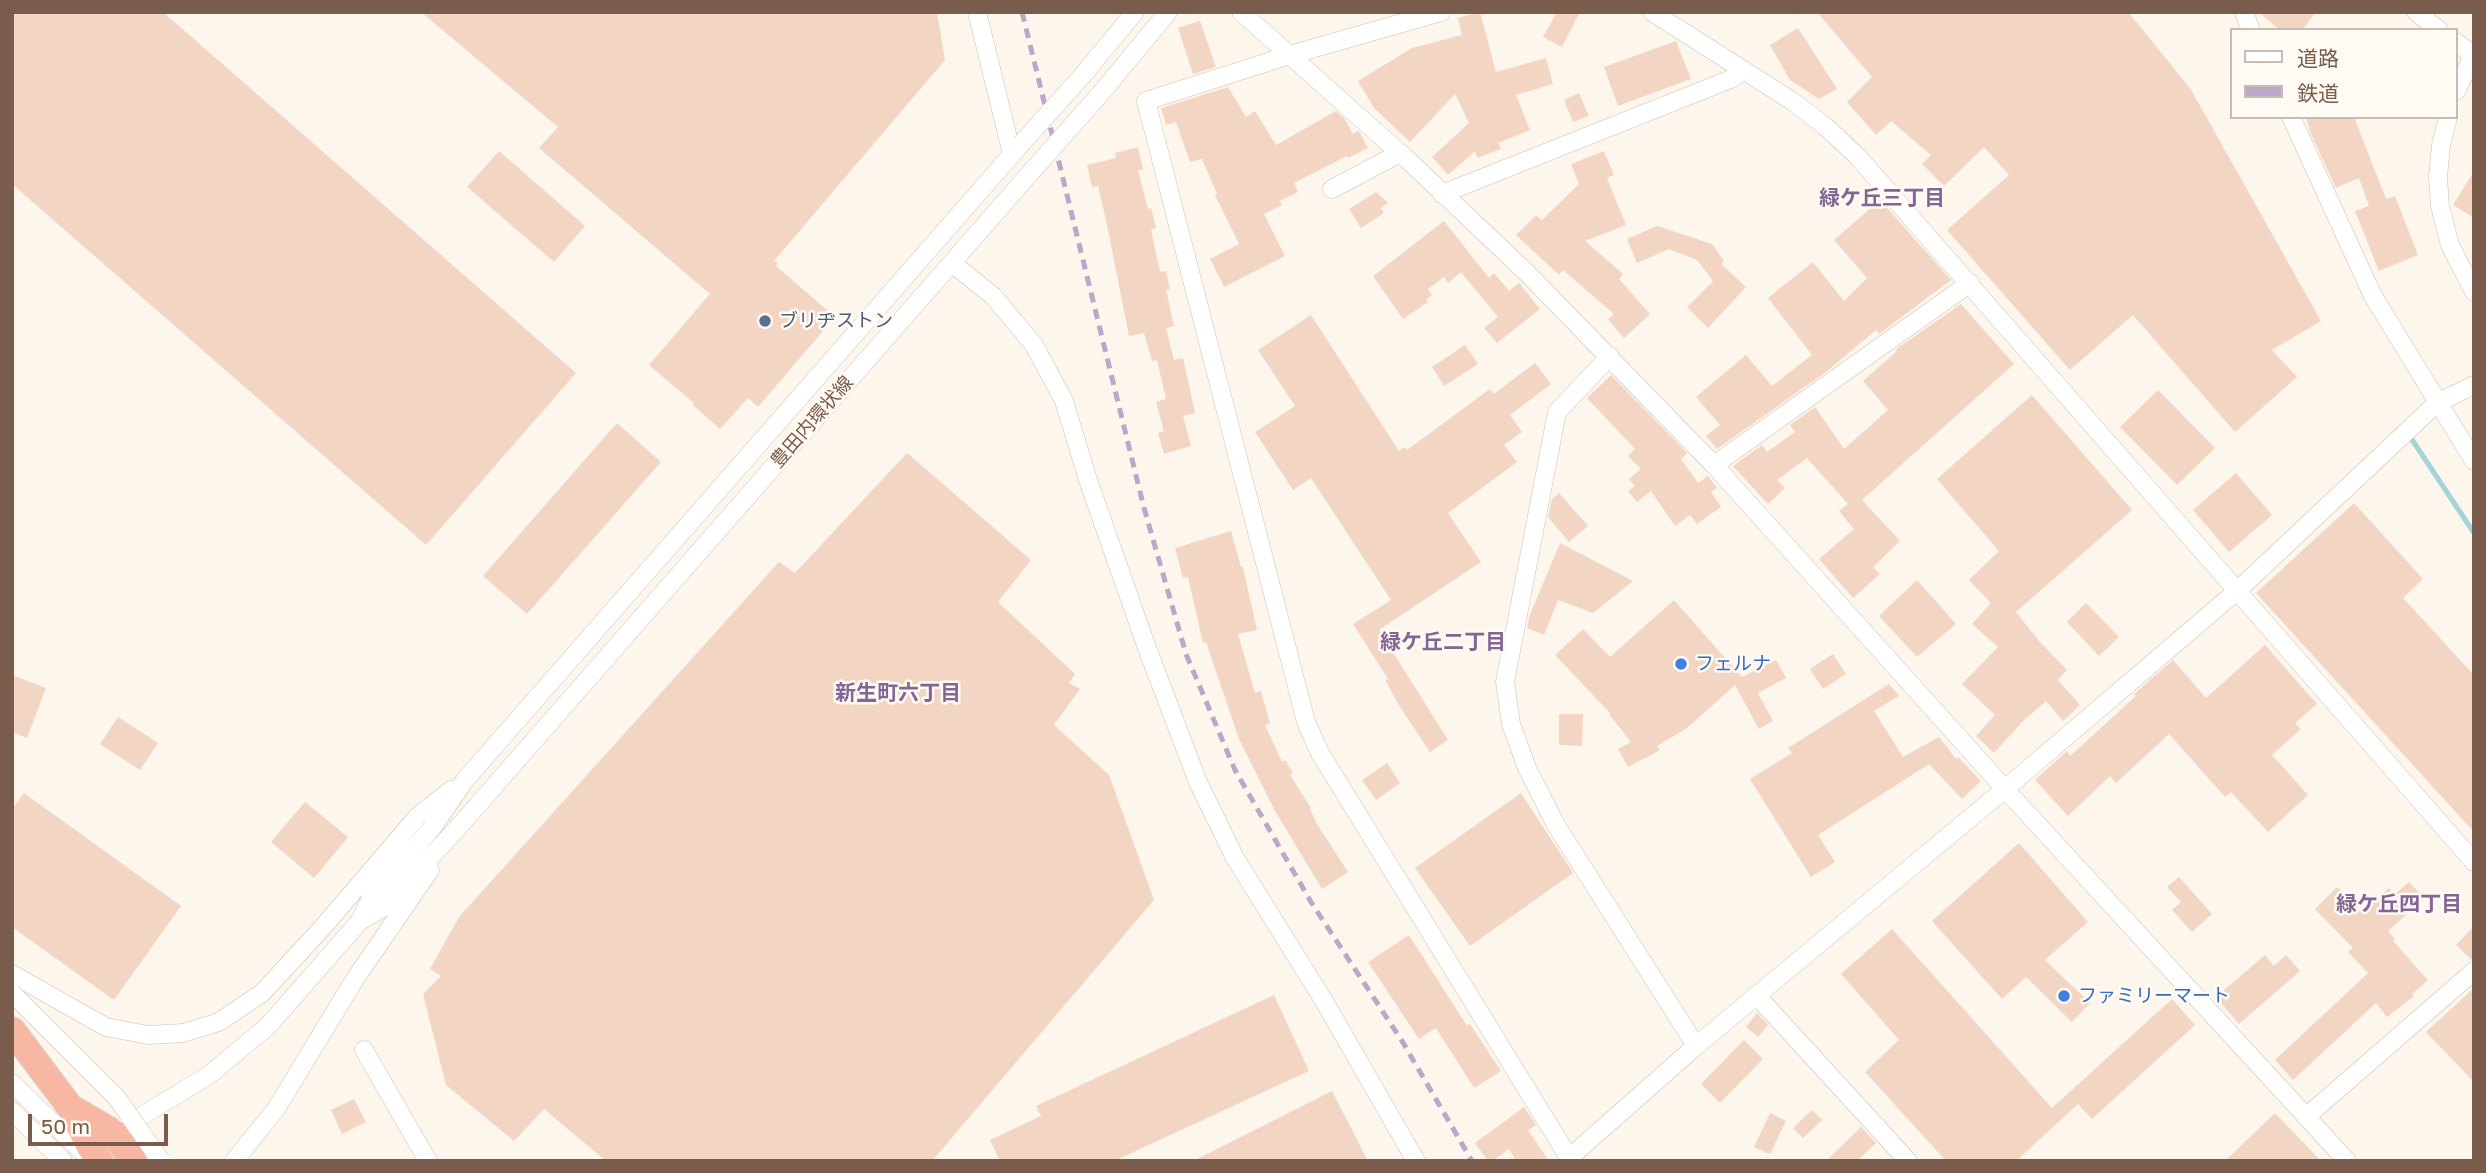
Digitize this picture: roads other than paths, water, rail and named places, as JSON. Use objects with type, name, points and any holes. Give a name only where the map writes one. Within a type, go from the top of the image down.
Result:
[{"type":"highway","points":[[12,1030],[70,1107],[94,1156]]},
{"type":"highway","points":[[70,1107],[114,1133],[133,1161]]},
{"type":"street","points":[[976,12],[1017,149]]},
{"type":"street","name":"豊田内環状線","points":[[465,780],[1082,76],[1135,12]]},
{"type":"street","name":"豊田内環状線","points":[[455,831],[1102,92],[1168,12]]},
{"type":"street","points":[[1241,12],[1400,153],[1527,272],[1610,356],[1714,465],[2005,789],[2347,1161]]},
{"type":"street","points":[[1440,12],[1290,55],[1146,101],[1306,722],[1320,753],[1570,1160],[1696,1046],[2005,789],[2238,590],[2437,403],[2474,385]]},
{"type":"street","points":[[1652,12],[1792,101],[1859,158],[2474,862]]},
{"type":"street","points":[[2416,12],[2437,28]]},
{"type":"street","points":[[2458,43],[2474,55],[2458,88]]},
{"type":"street","points":[[1442,194],[1731,79],[1744,70]]},
{"type":"street","points":[[2292,119],[2373,296],[2474,461]]},
{"type":"street","points":[[2448,119],[2441,145],[2438,177],[2440,206],[2450,245],[2474,292]]},
{"type":"street","points":[[1332,189],[1400,153]]},
{"type":"street","points":[[952,263],[993,296],[1034,345],[1065,401],[1087,480],[1198,782],[1235,858],[1324,1001],[1416,1161]]},
{"type":"street","points":[[1714,465],[1970,283]]},
{"type":"street","points":[[1610,356],[1557,412],[1505,682],[1511,724],[1527,768],[1556,825],[1696,1046]]},
{"type":"street","points":[[12,1083],[94,1156],[114,1133],[209,1075],[268,1026],[360,921],[372,896],[432,828],[465,780]]},
{"type":"street","points":[[12,974],[106,1027],[148,1035],[183,1033],[219,1022],[262,993],[323,927],[418,816],[465,780]]},
{"type":"street","points":[[360,921],[383,908],[455,831]]},
{"type":"street","points":[[234,1161],[276,1109],[369,960],[455,831]]},
{"type":"street","points":[[2306,1116],[2474,971]]},
{"type":"street","points":[[12,993],[117,1098],[162,1161]]},
{"type":"street","points":[[1756,995],[1908,1161]]},
{"type":"street","points":[[364,1050],[428,1161]]},
{"type":"street","points":[[12,1111],[63,1161]]},
{"type":"waterway","points":[[2411,438],[2474,533]]},
{"type":"railway","points":[[1022,12],[1144,508],[1186,654],[1235,770],[1311,902],[1402,1041],[1472,1161]]},
{"type":"place","name":"ブリヂストン","points":[[765,321]]},
{"type":"place","name":"フェルナ","points":[[1681,664]]},
{"type":"place","name":"ファミリーマート","points":[[2064,996]]},
{"type":"district","name":"緑ケ丘三丁目","points":[[1882,198]]},
{"type":"district","name":"緑ケ丘二丁目","points":[[1443,642]]},
{"type":"district","name":"新生町六丁目","points":[[898,693]]},
{"type":"district","name":"緑ケ丘四丁目","points":[[2399,904]]}]
